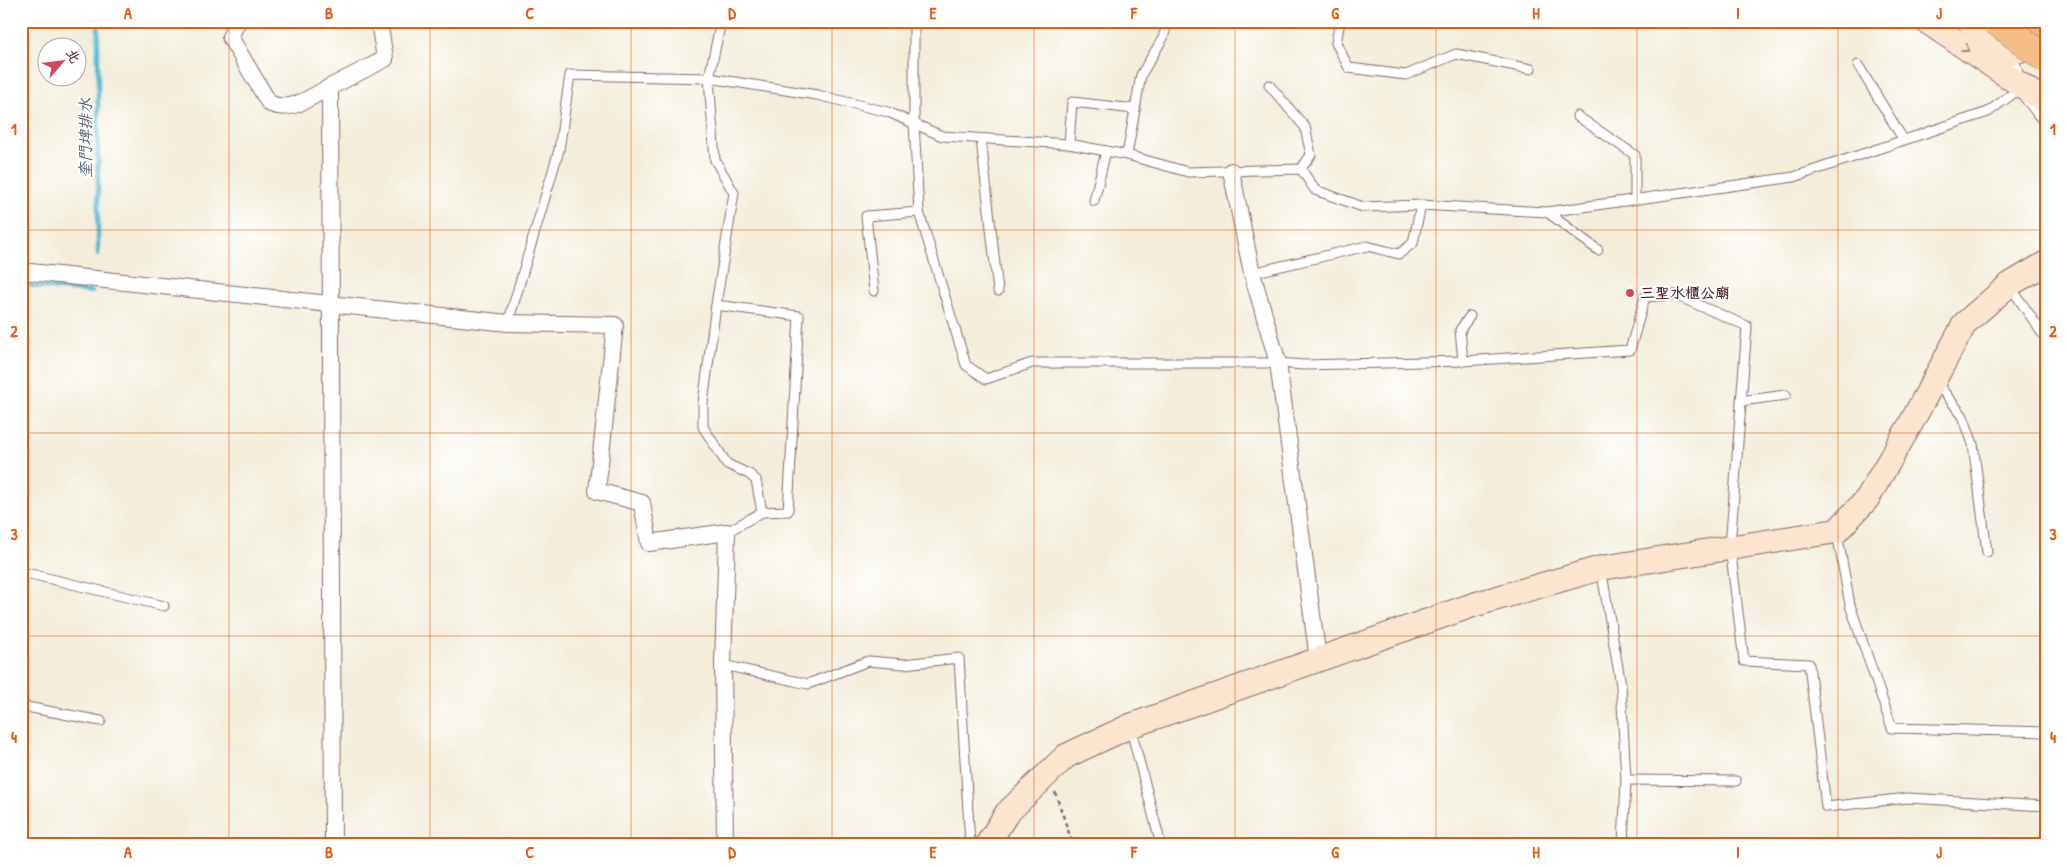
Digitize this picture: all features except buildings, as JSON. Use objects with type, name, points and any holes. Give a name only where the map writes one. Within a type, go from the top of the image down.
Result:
[{"type":"highway","points":[[1996,21],[2046,59]]},
{"type":"highway","points":[[2041,21],[2046,24]]},
{"type":"street","points":[[238,21],[230,37],[269,103],[278,108],[287,108],[385,59],[379,21]]},
{"type":"street","points":[[1926,21],[2046,102]]},
{"type":"street","points":[[1969,21],[2012,52],[2046,44]]},
{"type":"street","points":[[330,87],[333,845]]},
{"type":"street","points":[[2022,87],[2046,119]]},
{"type":"street","points":[[1231,171],[1252,274],[1278,363],[1318,660]]},
{"type":"street","points":[[988,845],[1007,814],[1066,756],[1130,726],[1473,604],[1601,568],[1837,531],[1866,499],[1935,380],[1965,323],[2009,285],[2046,263]]},
{"type":"street","points":[[21,271],[508,323],[614,325],[597,492],[642,503],[649,543],[727,532],[722,666],[725,845]]},
{"type":"lane","points":[[721,21],[709,78],[716,160],[734,194],[716,305],[703,403],[703,427],[727,464],[749,474],[756,480],[762,512]]},
{"type":"lane","points":[[914,21],[914,123],[919,212],[966,365],[986,379],[1032,363],[1278,363],[1304,365],[1463,361],[1630,350],[1644,297],[1675,295],[1747,326],[1730,547],[1744,661],[1809,664],[1826,807],[1908,798],[2046,806]]},
{"type":"lane","points":[[1127,155],[1141,75],[1164,38],[1168,21]]},
{"type":"lane","points":[[1340,21],[1336,43],[1349,68],[1406,75],[1456,54],[1531,69]]},
{"type":"lane","points":[[1301,169],[1315,190],[1363,207],[1421,205],[1547,212],[1794,177],[1988,112],[2022,87],[2012,52]]},
{"type":"lane","points":[[1858,66],[1903,139]]},
{"type":"lane","points":[[508,323],[559,150],[570,75],[709,78],[817,95],[888,112],[942,136],[1069,144],[1127,155],[1188,172],[1301,169]]},
{"type":"lane","points":[[1269,85],[1305,127],[1311,155],[1301,169]]},
{"type":"lane","points":[[1069,144],[1072,102],[1135,109]]},
{"type":"lane","points":[[1577,116],[1635,155],[1635,199]]},
{"type":"lane","points":[[981,139],[998,291]]},
{"type":"lane","points":[[1094,201],[1106,151]]},
{"type":"lane","points":[[1252,274],[1367,246],[1399,254],[1413,243],[1421,205]]},
{"type":"lane","points":[[874,291],[866,216],[919,212]]},
{"type":"lane","points":[[1547,212],[1598,250]]},
{"type":"lane","points":[[2009,285],[2042,333]]},
{"type":"lane","points":[[716,305],[799,316],[788,511],[762,512],[727,532]]},
{"type":"lane","points":[[1463,361],[1460,330],[1470,316]]},
{"type":"lane","points":[[1935,380],[1963,416],[1973,444],[1987,552]]},
{"type":"lane","points":[[1741,401],[1786,395]]},
{"type":"lane","points":[[1837,531],[1850,605],[1892,728],[2046,732]]},
{"type":"lane","points":[[1601,568],[1621,685],[1626,780],[1623,845]]},
{"type":"lane","points":[[21,586],[26,573],[164,606]]},
{"type":"lane","points":[[722,666],[808,684],[868,661],[904,664],[959,658],[970,845]]},
{"type":"lane","points":[[21,706],[101,721]]},
{"type":"lane","points":[[1130,726],[1161,845]]},
{"type":"lane","points":[[1626,780],[1736,782]]},
{"type":"path","points":[[1050,772],[1073,845]]},
{"type":"waterway","name":"奎門埤排水","points":[[98,21],[98,255]]},
{"type":"waterway","name":"奎門埤排水","points":[[21,285],[92,292]]},
{"type":"place","name":"三聖水櫃公廟","points":[[1630,293]]}]
